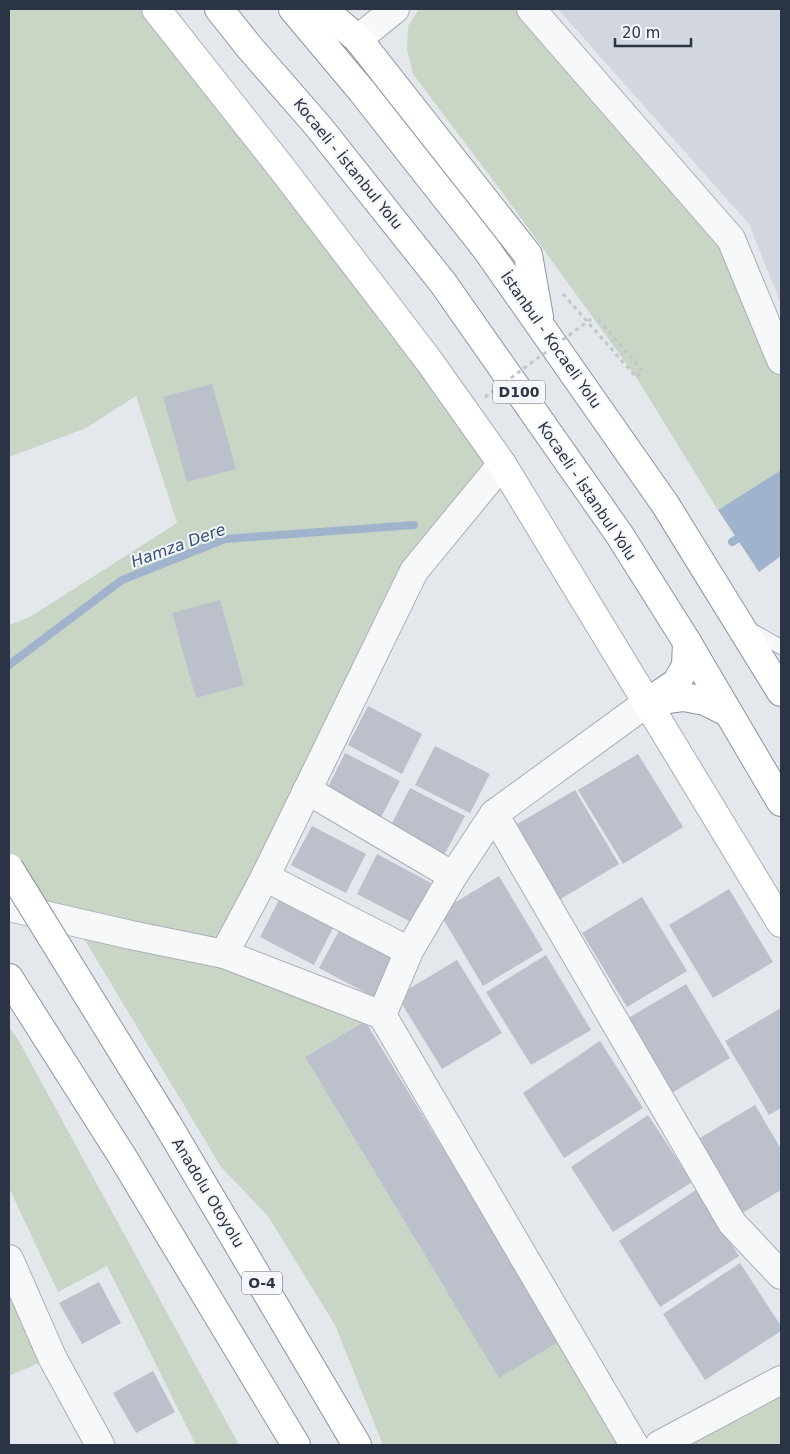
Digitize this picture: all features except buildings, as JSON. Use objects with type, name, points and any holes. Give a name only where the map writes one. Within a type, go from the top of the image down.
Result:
[{"type":"main road","points":[[156,9],[280,166],[376,292],[502,464],[781,923]]},
{"type":"main road","points":[[208,9],[250,48]]},
{"type":"main road","name":"Kocaeli - İstanbul Yolu","points":[[219,9],[250,48],[318,126],[442,283],[619,534],[687,642],[781,802]]},
{"type":"main road","name":"İstanbul - Kocaeli Yolu","points":[[293,9],[361,90],[487,250],[665,504],[781,692]]},
{"type":"main road","points":[[323,9],[358,39],[528,255],[541,326]]},
{"type":"main road","points":[[648,702],[676,683],[686,666],[687,642]]},
{"type":"main road","points":[[648,702],[684,697],[705,701],[727,712]]},
{"type":"main road","name":"Anadolu Otoyolu","points":[[9,868],[166,1122],[357,1445]]},
{"type":"main road","points":[[9,978],[122,1156],[296,1445]]},
{"type":"street","points":[[358,39],[395,9]]},
{"type":"street","points":[[531,9],[731,238],[781,360]]},
{"type":"street","points":[[224,954],[265,877],[414,571],[502,464]]},
{"type":"street","points":[[382,1015],[409,951],[453,876],[494,814],[648,702]]},
{"type":"street","points":[[307,790],[453,876]]},
{"type":"street","points":[[494,814],[732,1222],[781,1275]]},
{"type":"street","points":[[265,877],[409,951]]},
{"type":"street","points":[[9,907],[130,936],[224,954],[382,1015],[634,1445]]},
{"type":"street","points":[[9,1259],[52,1357],[100,1445]]},
{"type":"street","points":[[659,1445],[781,1380]]},
{"type":"lane","points":[[343,9],[358,39]]},
{"type":"lane","points":[[740,625],[781,647]]},
{"type":"path","points":[[485,397],[595,316],[643,371],[636,377],[560,291]]},
{"type":"shaded area","points":[[558,9],[781,9],[781,304],[749,224]]},
{"type":"green space","points":[[9,9],[156,9],[502,464],[414,571],[224,954],[9,907],[9,625],[30,617],[177,523],[136,396],[86,428],[9,457]]},
{"type":"green space","points":[[419,9],[515,9],[723,245],[781,370],[781,470],[718,510],[636,377],[502,192],[413,74],[407,49],[408,26]]},
{"type":"green space","points":[[80,932],[216,965],[365,1021],[305,1057],[445,1289],[560,1341],[634,1445],[383,1445],[335,1325],[268,1216],[221,1167]]},
{"type":"green space","points":[[9,1026],[239,1445],[196,1445],[107,1266],[58,1292],[9,1188]]},
{"type":"green space","points":[[9,1259],[52,1357],[9,1376]]},
{"type":"green space","points":[[781,1380],[781,1445],[659,1445]]},
{"type":"water","points":[[781,470],[781,556],[759,572],[718,510]]},
{"type":"waterway","name":"Hamza Dere","points":[[9,665],[122,580],[225,539],[414,525]]},
{"type":"waterway","points":[[732,542],[745,534]]}]
